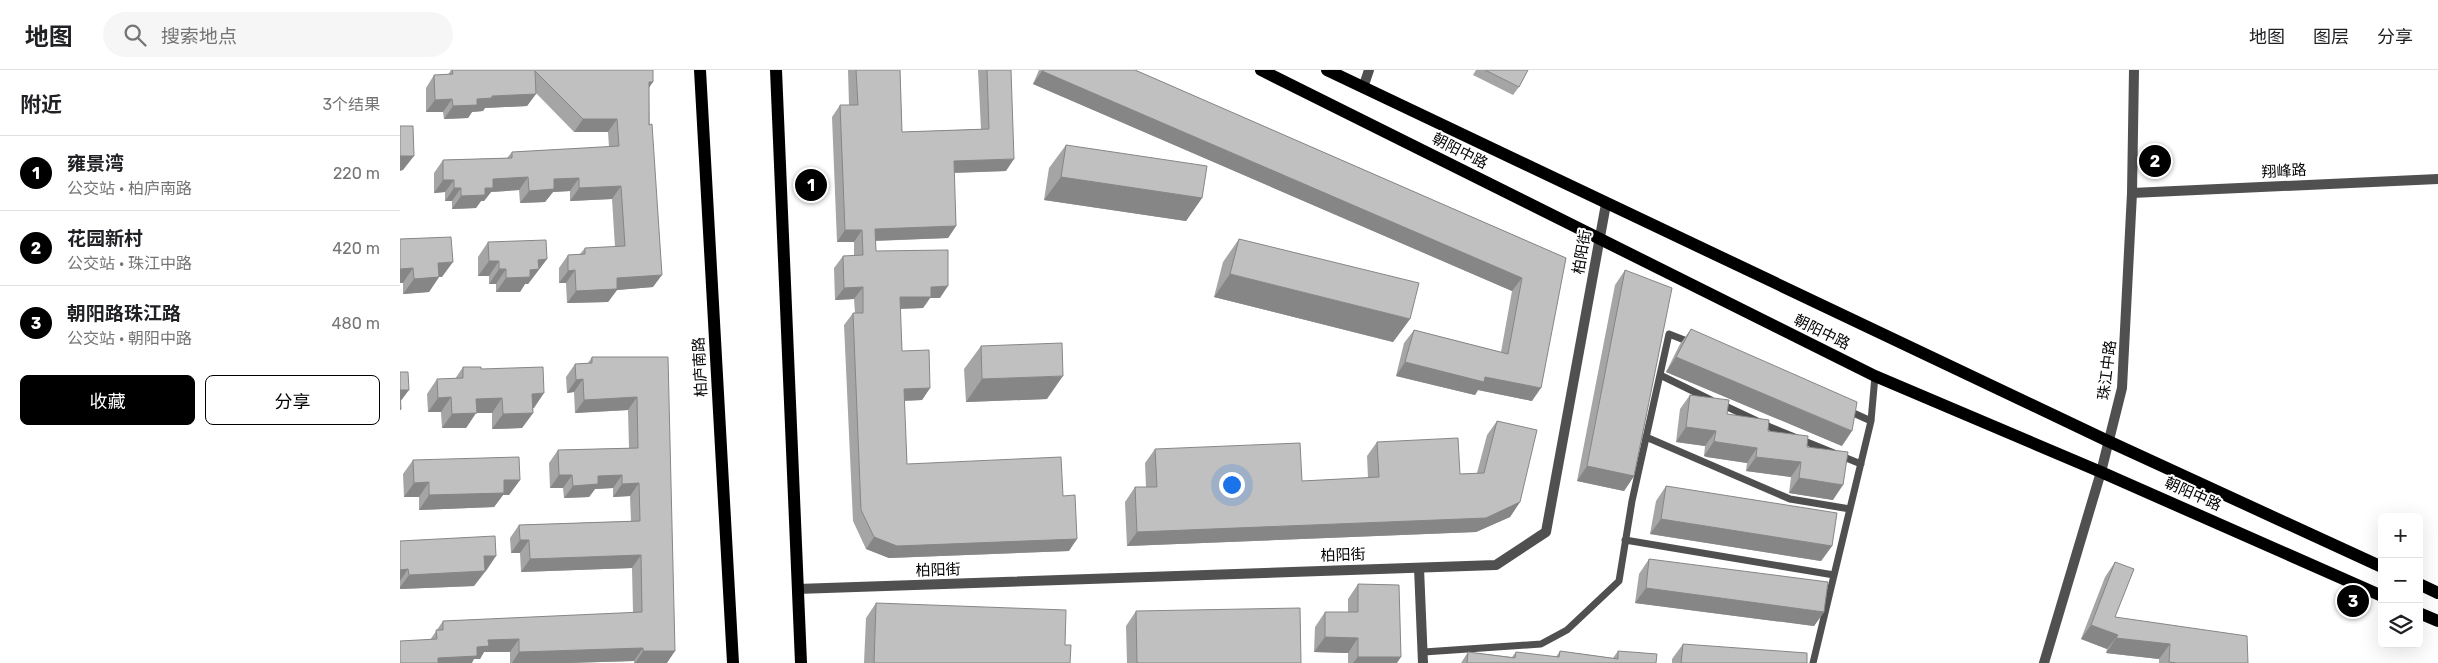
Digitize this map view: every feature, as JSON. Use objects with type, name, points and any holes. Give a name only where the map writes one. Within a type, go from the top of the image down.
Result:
[{"type":"main road","name":"柏庐南路","points":[[700,70],[733,663]]},
{"type":"main road","points":[[776,70],[797,589],[802,663]]},
{"type":"main road","name":"朝阳中路","points":[[1261,70],[1875,376],[2101,472],[2378,594]]},
{"type":"main road","name":"朝阳中路","points":[[1327,70],[2110,442],[2378,565]]},
{"type":"main road","points":[[2423,586],[2438,593]]},
{"type":"main road","points":[[2423,615],[2438,621]]},
{"type":"street","points":[[1363,88],[1369,70]]},
{"type":"street","name":"珠江中路","points":[[2044,663],[2110,442],[2122,388],[2132,193],[2134,70]]},
{"type":"street","name":"翔峰路","points":[[2132,193],[2438,179]]},
{"type":"street","name":"柏阳街","points":[[797,589],[1496,565],[1546,532],[1606,204]]},
{"type":"street","points":[[1419,568],[1423,663]]},
{"type":"lane","points":[[1424,652],[1541,644],[1566,630],[1619,581],[1646,437],[1669,334],[1703,347]]},
{"type":"lane","points":[[1660,375],[1770,427],[1860,464]]},
{"type":"lane","points":[[1813,663],[1871,421],[1875,376]]},
{"type":"lane","points":[[1844,409],[1871,421]]},
{"type":"lane","points":[[1646,437],[1790,499],[1850,509]]},
{"type":"lane","points":[[1626,540],[1834,575]]},
{"type":"building","points":[[452,70],[653,70],[653,82],[649,82],[649,125],[652,124],[662,275],[617,278],[617,289],[576,291],[575,270],[568,271],[568,255],[585,254],[585,248],[625,246],[621,186],[579,188],[579,178],[554,179],[554,189],[529,191],[528,177],[493,179],[493,188],[485,188],[485,195],[461,196],[461,188],[454,188],[454,180],[443,180],[443,160],[512,158],[512,152],[619,146],[617,119],[583,119],[535,71],[536,94],[492,96],[492,98],[477,99],[477,105],[453,106],[452,99],[435,100],[434,75],[453,74]]},
{"type":"building","points":[[856,70],[900,70],[902,132],[989,129],[987,70],[1011,70],[1014,159],[954,161],[956,226],[875,229],[876,251],[948,250],[948,286],[931,287],[931,297],[900,297],[902,351],[929,350],[930,388],[904,389],[907,464],[1061,457],[1063,496],[1075,495],[1077,539],[897,546],[874,537],[861,510],[853,313],[863,313],[863,287],[844,288],[843,256],[863,255],[862,230],[845,230],[840,105],[858,105]]},
{"type":"building","points":[[1043,70],[1135,70],[1566,258],[1541,388],[1485,377],[1484,382],[1405,362],[1414,330],[1508,354],[1522,278]]},
{"type":"building","points":[[1485,70],[1528,70],[1519,87]]},
{"type":"building","points":[[400,126],[413,126],[414,156],[400,156]]},
{"type":"building","points":[[1066,145],[1207,166],[1202,198],[1061,177]]},
{"type":"building","points":[[451,237],[453,262],[438,263],[439,277],[414,279],[413,268],[400,269],[400,239]]},
{"type":"building","points":[[1239,239],[1419,283],[1410,319],[1230,274]]},
{"type":"building","points":[[546,240],[547,259],[538,260],[539,269],[530,270],[530,277],[506,278],[506,269],[499,269],[499,261],[489,261],[488,242]]},
{"type":"building","points":[[1625,270],[1672,288],[1634,476],[1587,466]]},
{"type":"building","points":[[1691,329],[1857,402],[1852,431],[1676,357]]},
{"type":"building","points":[[1062,343],[1063,376],[982,379],[981,346]]},
{"type":"building","points":[[592,357],[668,357],[675,651],[643,651],[643,648],[519,652],[519,639],[488,640],[489,646],[477,647],[477,656],[438,658],[438,663],[400,663],[400,641],[437,639],[436,630],[443,630],[443,621],[642,612],[641,555],[530,559],[529,540],[520,540],[519,525],[640,521],[639,483],[622,484],[622,475],[598,476],[598,484],[573,486],[572,475],[559,475],[558,450],[638,448],[637,397],[584,400],[583,379],[576,380],[575,364],[592,363]]},
{"type":"building","points":[[463,367],[481,367],[481,369],[543,367],[544,393],[532,394],[533,413],[503,414],[502,398],[476,399],[477,413],[452,414],[451,397],[438,398],[437,379],[463,378]]},
{"type":"building","points":[[400,372],[408,372],[409,390],[400,390]]},
{"type":"building","points":[[1690,395],[1729,400],[1727,414],[1769,420],[1768,431],[1808,436],[1807,447],[1848,452],[1843,485],[1799,478],[1801,462],[1756,457],[1757,448],[1717,442],[1714,441],[1716,431],[1686,427]]},
{"type":"building","points":[[1497,421],[1537,430],[1520,502],[1486,518],[1137,532],[1135,487],[1157,487],[1155,449],[1300,443],[1302,481],[1379,477],[1377,442],[1458,438],[1460,474],[1484,473]]},
{"type":"building","points":[[519,457],[520,480],[504,480],[504,493],[429,495],[429,482],[414,483],[413,460]]},
{"type":"building","points":[[1666,486],[1837,513],[1832,546],[1661,519]]},
{"type":"building","points":[[495,536],[496,556],[484,556],[485,571],[409,575],[408,569],[400,570],[400,541]]},
{"type":"building","points":[[1649,559],[1828,582],[1824,612],[1646,588]]},
{"type":"building","points":[[2115,562],[2134,569],[2115,617],[2247,636],[2248,663],[2169,662],[2170,644],[2116,638],[2118,635],[2091,625]]},
{"type":"building","points":[[1358,584],[1399,585],[1401,657],[1358,657],[1358,638],[1325,637],[1325,612],[1358,612]]},
{"type":"building","points":[[876,603],[1066,610],[1065,645],[1071,645],[1070,663],[874,663]]},
{"type":"building","points":[[1300,608],[1301,663],[1137,663],[1136,611]]},
{"type":"building","points":[[1683,644],[1807,653],[1807,663],[1681,663]]},
{"type":"building","points":[[1560,651],[1618,659],[1618,651],[1657,654],[1656,663],[1467,663],[1468,652],[1515,658],[1516,652],[1559,657]]},
{"type":"place","name":"花园新村","points":[[2155,161]]},
{"type":"place","name":"雍景湾","points":[[811,185]]},
{"type":"place","name":"朝阳路珠江路","points":[[2353,601]]}]
